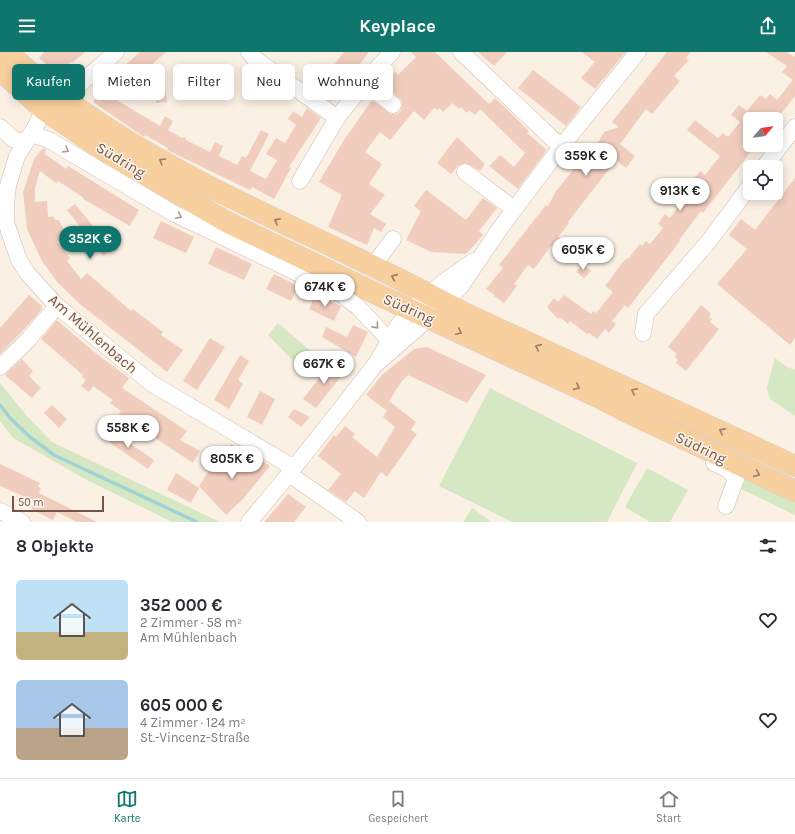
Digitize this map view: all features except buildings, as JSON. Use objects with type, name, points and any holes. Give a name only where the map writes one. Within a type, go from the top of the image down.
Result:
[{"type":"main road","name":"Südring","points":[[8,52],[23,64]]},
{"type":"main road","name":"Südring","points":[[0,70],[43,109],[109,154],[227,222],[598,397],[795,492]]},
{"type":"main road","name":"Südring","points":[[67,100],[118,135],[168,165],[280,222],[533,345],[795,466]]},
{"type":"street","points":[[85,79],[116,52]]},
{"type":"street","points":[[248,52],[254,58],[337,118]]},
{"type":"street","points":[[381,64],[392,52]]},
{"type":"street","points":[[463,52],[561,147]]},
{"type":"street","points":[[376,364],[389,340],[438,298],[448,278],[479,258],[561,147],[638,52]]},
{"type":"street","points":[[300,181],[337,118],[351,100]]},
{"type":"street","points":[[387,100],[393,105]]},
{"type":"street","name":"Am Mühlenbach","points":[[43,109],[18,156],[8,186],[6,222],[19,260],[28,274],[57,306],[151,383],[292,471],[358,522]]},
{"type":"street","name":"Südring","points":[[0,127],[13,139],[49,140],[173,213],[341,294],[358,307],[389,340]]},
{"type":"street","points":[[769,160],[795,127]]},
{"type":"street","points":[[465,172],[514,209]]},
{"type":"street","points":[[643,333],[646,314],[709,241],[743,195]]},
{"type":"street","points":[[372,267],[393,239]]},
{"type":"street","points":[[0,367],[26,342],[57,306]]},
{"type":"street","points":[[249,522],[292,471],[376,364],[420,314]]},
{"type":"street","points":[[627,412],[645,427],[662,437],[732,473],[736,482],[726,506]]},
{"type":"street","points":[[0,511],[22,522]]},
{"type":"green space","points":[[278,323],[315,355],[303,371],[268,335]]},
{"type":"green space","points":[[775,358],[787,367],[795,370],[795,416],[770,399],[767,388]]},
{"type":"green space","points":[[0,383],[26,415],[52,442],[220,522],[172,522],[85,479],[13,438],[0,421]]},
{"type":"green space","points":[[490,388],[637,463],[607,522],[512,522],[439,486]]},
{"type":"green space","points":[[647,468],[688,490],[670,522],[650,522],[625,507]]},
{"type":"green space","points":[[740,477],[795,499],[795,515],[739,488]]},
{"type":"green space","points":[[472,508],[492,522],[463,522]]},
{"type":"waterway","points":[[0,405],[11,419],[30,437],[54,455],[197,522]]}]
